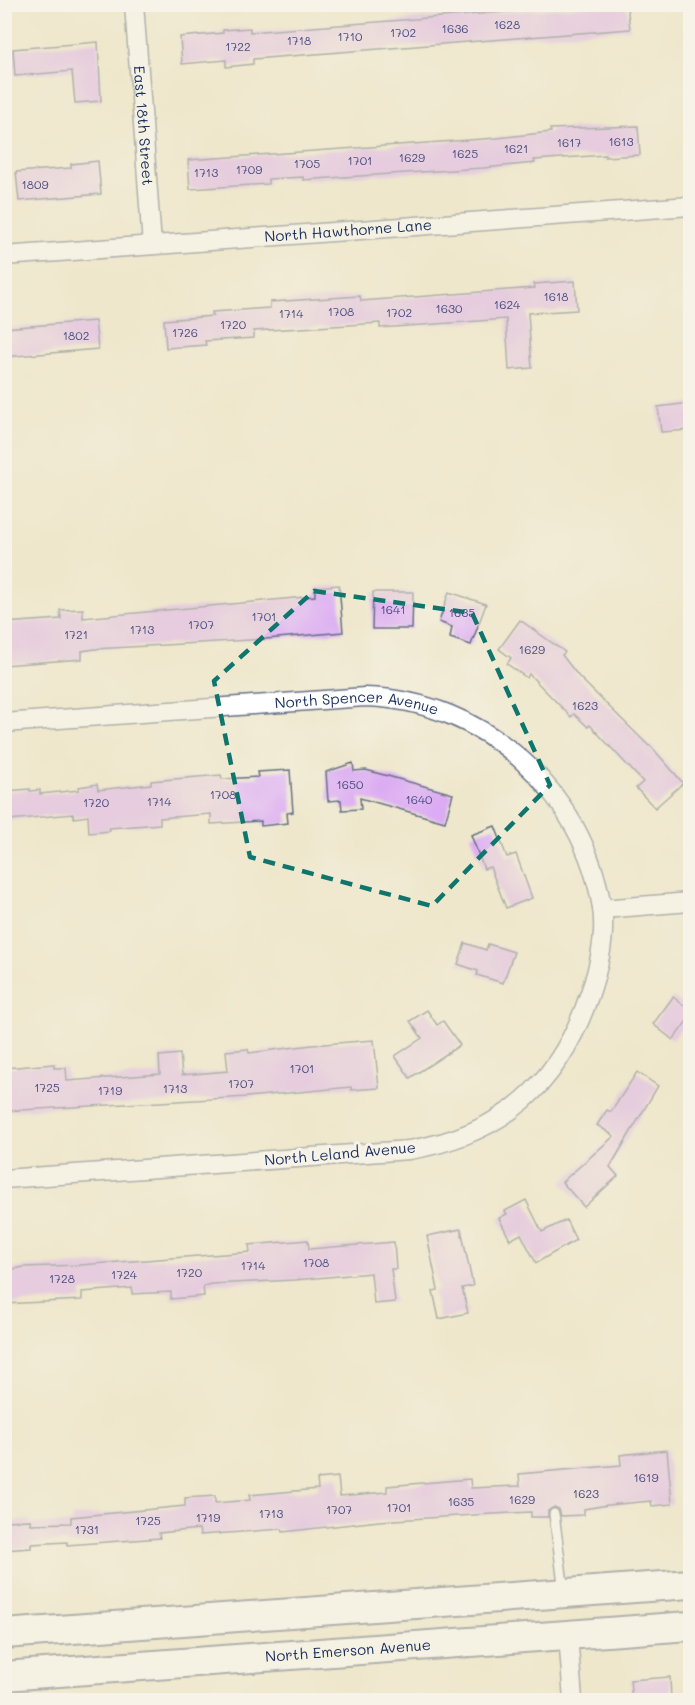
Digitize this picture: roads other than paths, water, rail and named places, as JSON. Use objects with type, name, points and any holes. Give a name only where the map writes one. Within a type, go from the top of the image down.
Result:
[{"type":"main road","points":[[4,1634],[690,1584]]},
{"type":"main road","name":"North Emerson Avenue","points":[[4,1676],[690,1626]]},
{"type":"street","name":"East 18th Street","points":[[134,4],[152,245]]},
{"type":"street","name":"North Hawthorne Lane","points":[[4,256],[690,206]]},
{"type":"street","name":"North Spencer Avenue","points":[[4,723],[365,697],[430,707],[470,723],[497,740],[538,775],[559,800],[580,837],[592,867],[602,909]]},
{"type":"street","points":[[602,909],[690,902]]},
{"type":"street","name":"North Leland Avenue","points":[[4,1179],[409,1150],[440,1144],[470,1133],[507,1113],[524,1100],[566,1052],[584,1014],[596,977],[601,952],[602,909]]},
{"type":"street","points":[[568,1635],[573,1701]]},
{"type":"lane","points":[[555,1514],[565,1593]]}]
